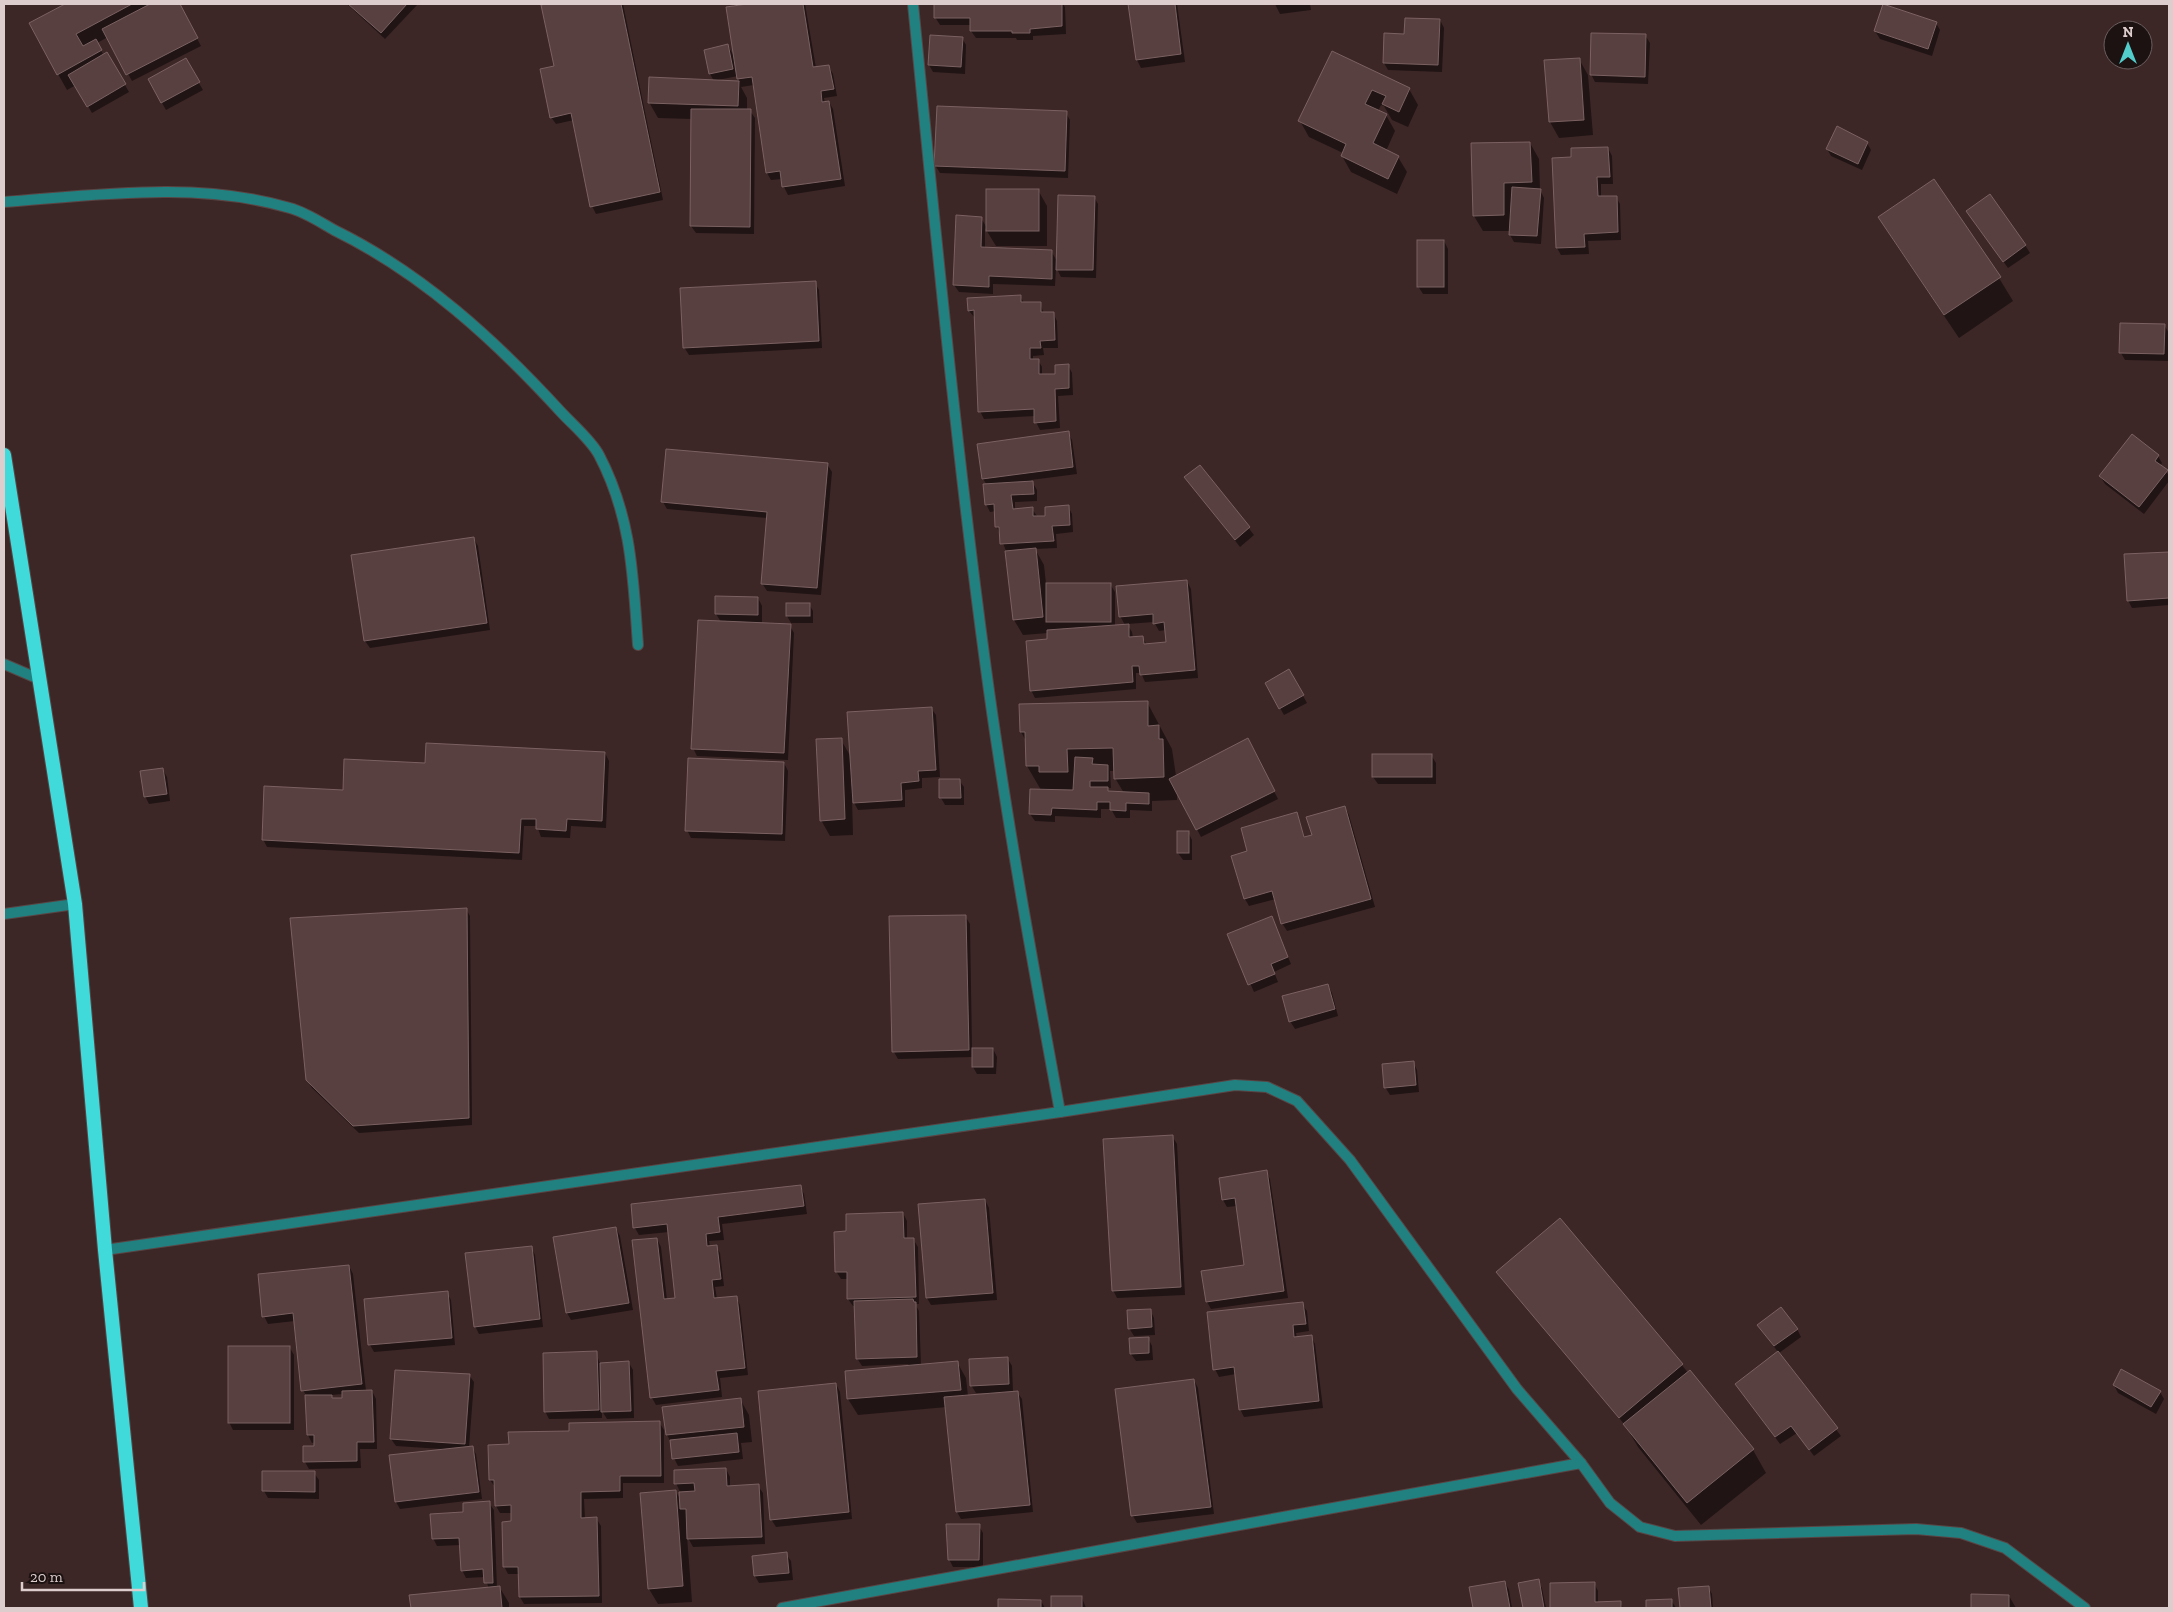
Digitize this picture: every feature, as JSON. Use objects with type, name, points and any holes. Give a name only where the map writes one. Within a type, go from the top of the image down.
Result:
[{"type":"highway","points":[[4,455],[75,904],[105,1250],[141,1608]]},
{"type":"street","points":[[912,4],[948,348],[986,670],[1029,938],[1060,1112]]},
{"type":"street","points":[[4,202],[177,192],[240,197],[292,208],[356,240],[420,282],[486,335],[540,389],[598,453],[618,499],[630,546],[638,645]]},
{"type":"street","points":[[4,664],[39,679]]},
{"type":"street","points":[[4,914],[75,904]]},
{"type":"street","points":[[105,1250],[1235,1085],[1267,1087],[1297,1101],[1350,1160],[1518,1389],[1581,1463],[1610,1503],[1640,1527],[1675,1536],[1916,1528],[1961,1533],[2005,1548],[2085,1608]]},
{"type":"street","points":[[782,1608],[1581,1463]]},
{"type":"building","points":[[65,4],[132,4],[76,34],[83,46],[96,39],[102,50],[57,75],[29,23]]},
{"type":"building","points":[[150,4],[180,4],[198,38],[126,75],[102,29]]},
{"type":"building","points":[[348,4],[407,4],[381,33]]},
{"type":"building","points":[[621,4],[660,192],[590,207],[571,113],[550,118],[540,69],[554,66],[541,5]]},
{"type":"building","points":[[747,4],[803,4],[813,67],[829,65],[834,89],[821,91],[822,102],[829,101],[841,179],[782,187],[780,171],[766,173],[752,77],[737,79],[726,7]]},
{"type":"building","points":[[934,4],[1062,4],[1062,26],[1030,29],[1030,33],[970,31],[970,18],[934,18]]},
{"type":"building","points":[[1128,4],[1175,4],[1181,54],[1136,60]]},
{"type":"building","points":[[1883,4],[1937,22],[1928,49],[1874,31]]},
{"type":"building","points":[[1405,18],[1440,19],[1438,65],[1383,63],[1384,33],[1404,34]]},
{"type":"building","points":[[1591,33],[1646,34],[1645,77],[1590,75]]},
{"type":"building","points":[[930,35],[963,37],[961,67],[928,65]]},
{"type":"building","points":[[728,44],[733,69],[709,74],[704,50]]},
{"type":"building","points":[[1332,51],[1410,88],[1399,112],[1382,104],[1386,96],[1372,90],[1365,104],[1387,114],[1373,143],[1399,156],[1388,179],[1341,156],[1346,144],[1298,121]]},
{"type":"building","points":[[107,52],[126,84],[87,107],[68,75]]},
{"type":"building","points":[[186,58],[200,82],[161,103],[148,79]]},
{"type":"building","points":[[1580,58],[1584,120],[1549,122],[1544,60]]},
{"type":"building","points":[[649,77],[739,81],[738,106],[648,103]]},
{"type":"building","points":[[937,106],[1067,111],[1065,171],[934,166]]},
{"type":"building","points":[[691,109],[751,109],[750,227],[690,226]]},
{"type":"building","points":[[1837,126],[1868,142],[1858,164],[1826,149]]},
{"type":"building","points":[[1530,142],[1532,182],[1504,183],[1504,215],[1473,216],[1471,143]]},
{"type":"building","points":[[1608,147],[1610,177],[1597,177],[1598,196],[1617,196],[1618,232],[1584,234],[1585,247],[1556,248],[1552,158],[1571,157],[1571,148]]},
{"type":"building","points":[[1934,179],[2001,277],[1944,315],[1878,217]]},
{"type":"building","points":[[1512,187],[1541,189],[1537,236],[1509,235]]},
{"type":"building","points":[[986,189],[1039,189],[1039,231],[986,231]]},
{"type":"building","points":[[1990,194],[2026,245],[2003,262],[1966,211]]},
{"type":"building","points":[[1058,195],[1095,196],[1093,270],[1056,270]]},
{"type":"building","points":[[956,215],[982,217],[981,247],[1052,250],[1052,279],[989,276],[989,287],[953,285]]},
{"type":"building","points":[[1417,240],[1444,240],[1444,287],[1417,287]]},
{"type":"building","points":[[816,281],[819,341],[683,348],[680,288]]},
{"type":"building","points":[[1021,295],[1021,302],[1041,302],[1041,312],[1054,312],[1055,340],[1040,341],[1041,348],[1030,348],[1030,359],[1039,359],[1039,374],[1055,374],[1055,365],[1069,364],[1069,388],[1055,389],[1056,421],[1034,423],[1034,409],[978,412],[974,310],[968,311],[967,298]]},
{"type":"building","points":[[2120,323],[2165,324],[2164,354],[2119,353]]},
{"type":"building","points":[[1069,431],[1073,467],[982,479],[977,444]]},
{"type":"building","points":[[2132,434],[2159,455],[2155,461],[2168,470],[2139,507],[2099,476]]},
{"type":"building","points":[[666,449],[828,463],[817,588],[761,584],[767,512],[661,502]]},
{"type":"building","points":[[1200,465],[1250,527],[1235,540],[1184,477]]},
{"type":"building","points":[[1033,481],[1034,494],[1011,495],[1013,509],[1033,507],[1033,516],[1045,516],[1045,507],[1069,505],[1070,525],[1052,526],[1054,541],[1000,544],[999,527],[995,527],[994,504],[985,505],[983,484]]},
{"type":"building","points":[[474,537],[487,623],[364,641],[351,555]]},
{"type":"building","points":[[1036,548],[1043,617],[1013,620],[1005,551]]},
{"type":"building","points":[[2169,552],[2169,598],[2127,601],[2124,554]]},
{"type":"building","points":[[1187,580],[1195,670],[1140,675],[1139,666],[1132,666],[1133,682],[1030,691],[1026,641],[1047,639],[1047,630],[1129,624],[1129,637],[1143,636],[1144,644],[1166,642],[1164,622],[1153,624],[1153,614],[1119,617],[1116,586]]},
{"type":"building","points":[[1046,583],[1111,583],[1111,622],[1046,622]]},
{"type":"building","points":[[715,596],[758,597],[758,615],[715,614]]},
{"type":"building","points":[[786,603],[810,603],[810,616],[786,616]]},
{"type":"building","points":[[698,620],[791,624],[784,753],[691,749]]},
{"type":"building","points":[[1289,669],[1304,695],[1279,709],[1265,683]]},
{"type":"building","points":[[1148,701],[1148,726],[1159,725],[1159,739],[1163,739],[1164,777],[1114,779],[1113,748],[1067,749],[1068,772],[1039,772],[1039,766],[1026,766],[1025,732],[1020,732],[1019,704]]},
{"type":"building","points":[[932,707],[936,770],[918,771],[919,781],[901,783],[902,800],[853,803],[847,712]]},
{"type":"building","points":[[842,738],[845,819],[820,821],[816,739]]},
{"type":"building","points":[[1248,738],[1275,791],[1196,830],[1169,779]]},
{"type":"building","points":[[426,743],[605,752],[602,821],[567,819],[566,831],[536,829],[536,819],[521,819],[519,853],[262,840],[264,786],[343,790],[344,759],[425,763]]},
{"type":"building","points":[[1372,754],[1432,754],[1432,777],[1372,777]]},
{"type":"building","points":[[1075,757],[1093,758],[1092,764],[1108,765],[1108,781],[1090,781],[1090,787],[1108,787],[1108,791],[1149,793],[1149,804],[1126,803],[1126,811],[1110,810],[1110,802],[1097,802],[1097,810],[1052,808],[1051,815],[1029,814],[1030,789],[1073,790]]},
{"type":"building","points":[[688,758],[784,762],[782,834],[685,831]]},
{"type":"building","points":[[163,768],[167,794],[144,797],[140,771]]},
{"type":"building","points":[[939,779],[960,779],[961,798],[939,798]]},
{"type":"building","points":[[1345,806],[1371,899],[1281,924],[1272,891],[1244,899],[1231,856],[1247,851],[1241,828],[1297,812],[1304,837],[1312,835],[1306,817]]},
{"type":"building","points":[[1177,831],[1189,831],[1189,853],[1177,853]]},
{"type":"building","points":[[467,908],[469,1118],[353,1126],[306,1080],[290,918]]},
{"type":"building","points":[[966,915],[969,1050],[892,1052],[889,916]]},
{"type":"building","points":[[1272,916],[1288,957],[1271,964],[1275,974],[1248,985],[1227,934]]},
{"type":"building","points":[[1328,984],[1335,1009],[1289,1022],[1282,996]]},
{"type":"building","points":[[972,1048],[993,1048],[993,1067],[972,1067]]},
{"type":"building","points":[[1414,1061],[1416,1085],[1384,1088],[1382,1064]]},
{"type":"building","points":[[1173,1135],[1181,1287],[1112,1291],[1103,1139]]},
{"type":"building","points":[[1267,1170],[1284,1291],[1206,1302],[1201,1271],[1244,1265],[1235,1198],[1222,1200],[1219,1178]]},
{"type":"building","points":[[801,1185],[804,1206],[718,1217],[720,1232],[706,1234],[707,1246],[717,1245],[721,1279],[712,1280],[714,1298],[737,1296],[745,1368],[716,1371],[719,1390],[650,1398],[632,1240],[657,1238],[664,1299],[675,1298],[667,1224],[633,1228],[631,1204]]},
{"type":"building","points":[[985,1199],[993,1293],[926,1298],[918,1204]]},
{"type":"building","points":[[903,1212],[904,1238],[914,1238],[916,1297],[847,1299],[847,1272],[835,1272],[834,1232],[846,1231],[846,1214]]},
{"type":"building","points":[[1560,1218],[1683,1364],[1619,1418],[1496,1272]]},
{"type":"building","points":[[616,1227],[629,1303],[566,1313],[553,1237]]},
{"type":"building","points":[[532,1246],[540,1319],[474,1327],[465,1253]]},
{"type":"building","points":[[349,1265],[362,1384],[301,1391],[293,1313],[262,1317],[258,1274]]},
{"type":"building","points":[[448,1291],[452,1338],[368,1345],[364,1299]]},
{"type":"building","points":[[913,1299],[916,1302],[917,1357],[856,1359],[854,1301]]},
{"type":"building","points":[[1303,1302],[1306,1324],[1293,1325],[1294,1337],[1312,1335],[1319,1401],[1239,1410],[1234,1367],[1213,1370],[1207,1312]]},
{"type":"building","points":[[1781,1307],[1798,1329],[1774,1346],[1757,1325]]},
{"type":"building","points":[[1151,1309],[1152,1327],[1128,1329],[1127,1310]]},
{"type":"building","points":[[1149,1337],[1149,1353],[1130,1354],[1129,1338]]},
{"type":"building","points":[[228,1346],[290,1346],[290,1423],[228,1423]]},
{"type":"building","points":[[597,1351],[599,1410],[544,1412],[543,1353]]},
{"type":"building","points":[[1778,1351],[1838,1428],[1809,1450],[1791,1426],[1775,1437],[1735,1384]]},
{"type":"building","points":[[1008,1357],[1009,1384],[970,1386],[969,1359]]},
{"type":"building","points":[[629,1361],[631,1411],[601,1412],[600,1363]]},
{"type":"building","points":[[958,1361],[961,1390],[847,1399],[845,1371]]},
{"type":"building","points":[[2121,1369],[2161,1391],[2151,1407],[2113,1385]]},
{"type":"building","points":[[395,1370],[470,1374],[465,1444],[390,1439]]},
{"type":"building","points":[[1690,1370],[1754,1449],[1687,1503],[1623,1424]]},
{"type":"building","points":[[1194,1379],[1211,1507],[1131,1516],[1115,1389]]},
{"type":"building","points":[[836,1383],[849,1512],[770,1520],[758,1391]]},
{"type":"building","points":[[372,1390],[374,1442],[357,1442],[357,1461],[303,1462],[303,1446],[314,1446],[314,1435],[307,1435],[305,1395],[332,1395],[332,1398],[342,1398],[342,1391]]},
{"type":"building","points":[[1018,1391],[1030,1505],[956,1512],[944,1397]]},
{"type":"building","points":[[741,1398],[744,1427],[666,1435],[662,1407]]},
{"type":"building","points":[[660,1421],[661,1476],[620,1476],[620,1491],[581,1492],[581,1518],[597,1517],[599,1596],[519,1597],[518,1567],[503,1567],[502,1522],[511,1521],[511,1505],[495,1506],[494,1480],[489,1480],[488,1445],[509,1444],[508,1432],[569,1431],[569,1423]]},
{"type":"building","points":[[737,1433],[739,1452],[672,1459],[670,1440]]},
{"type":"building","points":[[473,1446],[479,1492],[395,1502],[389,1455]]},
{"type":"building","points":[[726,1468],[727,1486],[759,1484],[762,1537],[687,1539],[686,1509],[680,1509],[679,1492],[695,1491],[694,1483],[674,1484],[674,1470]]},
{"type":"building","points":[[262,1471],[315,1471],[315,1492],[262,1491]]},
{"type":"building","points":[[676,1490],[683,1586],[648,1589],[640,1493]]},
{"type":"building","points":[[490,1501],[493,1583],[484,1583],[483,1569],[461,1571],[459,1538],[432,1539],[430,1514],[463,1512],[463,1503]]},
{"type":"building","points":[[946,1524],[980,1524],[979,1560],[948,1560]]},
{"type":"building","points":[[787,1552],[789,1573],[754,1576],[752,1556]]},
{"type":"building","points":[[1539,1579],[1544,1608],[1523,1608],[1518,1583]]},
{"type":"building","points":[[1505,1581],[1510,1608],[1473,1608],[1469,1587]]},
{"type":"building","points":[[1595,1582],[1595,1602],[1621,1601],[1621,1608],[1550,1608],[1550,1583]]},
{"type":"building","points":[[500,1586],[502,1608],[411,1608],[409,1595]]},
{"type":"building","points":[[1709,1586],[1711,1608],[1680,1608],[1678,1588]]},
{"type":"building","points":[[1971,1594],[2009,1595],[2009,1608],[1971,1608]]},
{"type":"building","points":[[1051,1596],[1082,1596],[1082,1608],[1051,1608]]},
{"type":"building","points":[[998,1599],[1041,1600],[1041,1608],[998,1608]]},
{"type":"building","points":[[1672,1599],[1672,1608],[1646,1608],[1646,1600]]}]
